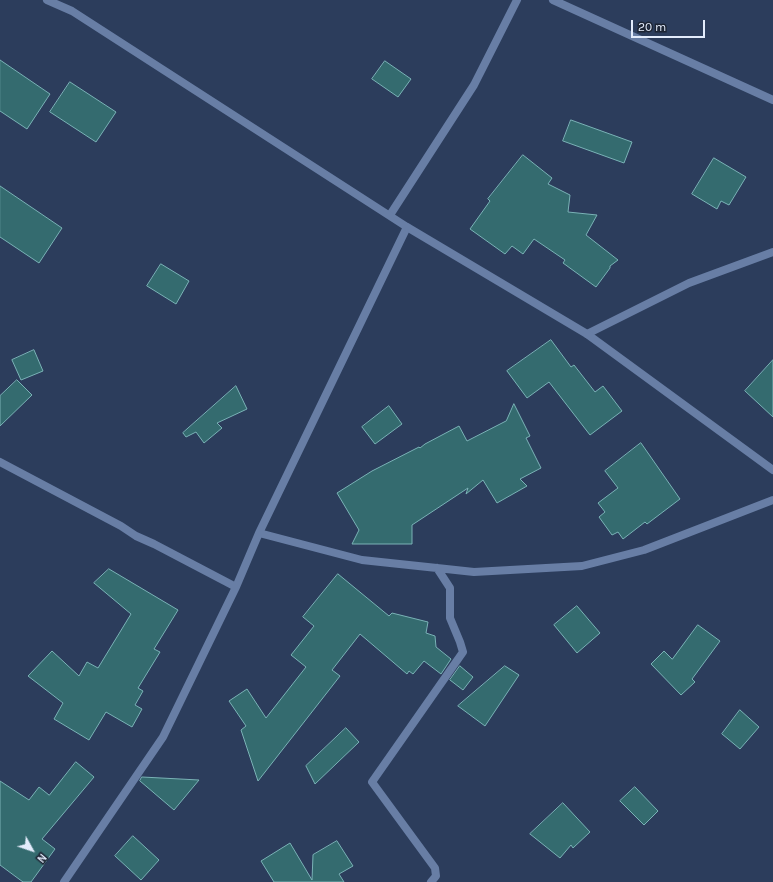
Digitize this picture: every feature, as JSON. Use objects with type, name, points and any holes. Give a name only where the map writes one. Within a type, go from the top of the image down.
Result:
[{"type":"street","points":[[47,0],[72,11],[408,227],[587,334],[773,470]]},
{"type":"street","points":[[62,0],[72,11]]},
{"type":"street","points":[[390,215],[474,85],[517,0]]},
{"type":"street","points":[[553,0],[773,100]]},
{"type":"street","points":[[64,882],[163,737],[236,588],[259,533],[408,227]]},
{"type":"street","points":[[587,334],[689,284],[773,252]]},
{"type":"street","points":[[0,462],[121,526],[136,536],[236,588]]},
{"type":"street","points":[[259,533],[362,560],[474,572],[582,566],[644,550],[773,500]]},
{"type":"street","points":[[431,882],[436,876],[435,868],[372,782],[463,652],[450,618],[450,588],[437,568]]},
{"type":"building","points":[[0,60],[50,94],[27,129],[0,111]]},
{"type":"building","points":[[385,61],[411,79],[398,97],[372,79]]},
{"type":"building","points":[[70,82],[116,112],[96,142],[50,112]]},
{"type":"building","points":[[571,120],[632,142],[624,163],[563,141]]},
{"type":"building","points":[[523,155],[552,178],[548,184],[570,195],[568,212],[597,215],[586,235],[618,260],[610,266],[596,287],[563,263],[565,260],[534,239],[523,254],[512,246],[505,254],[470,229],[490,201],[488,199]]},
{"type":"building","points":[[714,158],[746,177],[729,205],[721,201],[717,209],[692,194]]},
{"type":"building","points":[[0,186],[62,228],[39,263],[0,237]]},
{"type":"building","points":[[161,264],[189,281],[176,304],[147,286]]},
{"type":"building","points":[[551,340],[571,367],[574,365],[595,392],[603,386],[622,411],[590,435],[549,382],[527,398],[507,371]]},
{"type":"building","points":[[34,350],[43,371],[21,380],[12,360]]},
{"type":"building","points":[[773,360],[773,417],[745,391]]},
{"type":"building","points":[[17,380],[32,395],[0,426],[0,396]]},
{"type":"building","points":[[236,386],[247,409],[217,423],[222,428],[204,443],[196,432],[186,437],[183,433]]},
{"type":"building","points":[[514,404],[530,436],[526,438],[541,468],[520,479],[527,486],[497,503],[483,480],[466,494],[468,488],[412,525],[412,544],[352,544],[359,530],[337,493],[372,471],[419,447],[420,448],[459,426],[467,441],[506,421]]},
{"type":"building","points":[[389,406],[402,424],[375,444],[362,427]]},
{"type":"building","points":[[641,443],[680,499],[647,524],[645,522],[623,539],[618,532],[612,535],[599,517],[605,512],[598,503],[618,488],[605,471]]},
{"type":"building","points":[[109,569],[178,610],[154,649],[160,652],[138,688],[143,691],[135,705],[142,709],[132,727],[106,712],[89,740],[54,719],[63,703],[28,676],[52,651],[79,676],[87,662],[98,668],[131,614],[94,583]]},
{"type":"building","points":[[338,574],[389,616],[392,613],[428,622],[426,633],[435,636],[436,647],[451,659],[441,674],[424,661],[413,674],[409,671],[407,674],[360,634],[332,670],[340,676],[258,781],[241,730],[246,726],[229,701],[247,689],[266,718],[306,667],[291,655],[314,626],[303,617]]},
{"type":"building","points":[[577,606],[600,633],[577,653],[554,625]]},
{"type":"building","points":[[698,625],[720,641],[692,679],[695,682],[681,695],[651,664],[664,651],[672,659]]},
{"type":"building","points":[[460,666],[473,677],[463,690],[450,680]]},
{"type":"building","points":[[505,666],[519,675],[485,726],[458,706]]},
{"type":"building","points":[[740,710],[759,727],[740,749],[722,734]]},
{"type":"building","points":[[346,728],[359,742],[315,784],[306,766]]},
{"type":"building","points":[[76,762],[94,777],[42,839],[55,849],[31,882],[23,882],[0,865],[0,781],[29,800],[39,787],[49,795]]},
{"type":"building","points":[[142,777],[199,780],[174,810],[140,781]]},
{"type":"building","points":[[635,787],[658,811],[644,825],[620,801]]},
{"type":"building","points":[[563,803],[590,832],[573,848],[571,845],[560,858],[530,834]]},
{"type":"building","points":[[133,836],[159,860],[141,880],[115,856]]},
{"type":"building","points":[[337,841],[353,866],[339,874],[344,882],[274,882],[261,861],[290,843],[312,880],[313,855]]}]
